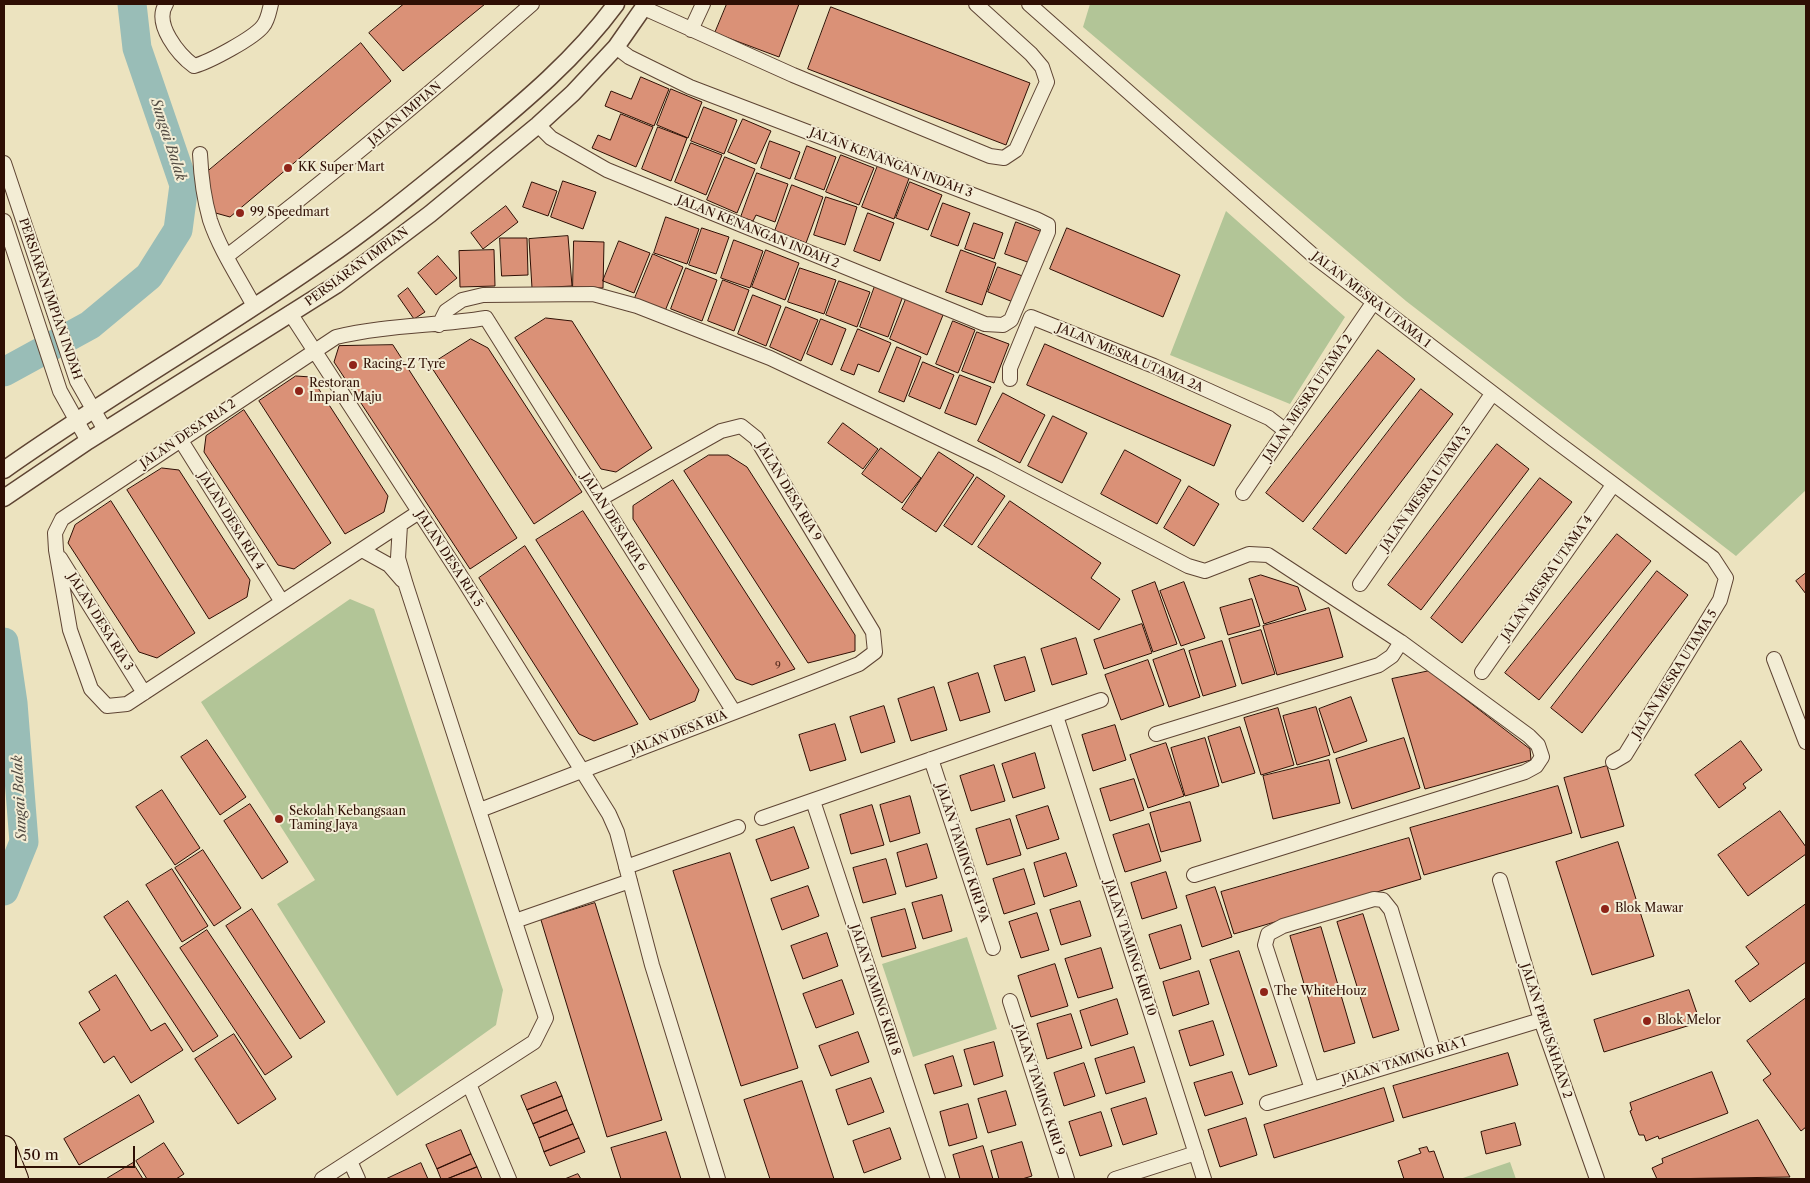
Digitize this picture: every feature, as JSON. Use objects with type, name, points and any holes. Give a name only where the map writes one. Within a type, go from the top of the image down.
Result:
[{"type":"highway","points":[[4,1148],[16,1179]]},
{"type":"street","points":[[166,4],[163,20],[171,42],[183,58],[194,66],[208,62],[263,27],[269,16],[270,4]]},
{"type":"street","name":"JALAN IMPIAN","points":[[227,256],[347,163],[532,4]]},
{"type":"street","points":[[691,30],[703,4]]},
{"type":"street","points":[[645,6],[691,30],[990,156],[1004,158],[1016,150],[1047,82],[1042,67],[1031,54],[976,4]]},
{"type":"street","name":"JALAN MESRA UTAMA 1","points":[[1029,4],[1316,258],[1492,394],[1713,558],[1726,578]]},
{"type":"street","name":"PERSIARAN IMPIAN","points":[[4,470],[322,261],[415,192],[520,106],[554,75],[593,33],[613,5]]},
{"type":"street","name":"PERSIARAN IMPIAN","points":[[4,498],[105,430],[336,285],[430,214],[538,125],[573,93],[616,48],[645,6]]},
{"type":"street","name":"JALAN KENANGAN INDAH 3","points":[[616,48],[629,57],[690,87],[1048,225],[1048,232],[1011,320],[1003,325],[985,324]]},
{"type":"street","name":"JALAN KENANGAN INDAH 2","points":[[538,125],[551,138],[607,170],[985,324]]},
{"type":"street","points":[[200,154],[201,177],[210,218],[227,256],[254,306]]},
{"type":"street","name":"PERSIARAN IMPIAN INDAH","points":[[4,164],[77,381],[105,430]]},
{"type":"street","name":"PERSIARAN IMPIAN INDAH","points":[[4,221],[60,391],[88,441]]},
{"type":"street","points":[[232,320],[254,312],[290,313],[302,284],[322,261]]},
{"type":"street","points":[[439,325],[446,311],[462,300],[483,295],[593,294],[637,306],[770,358],[993,464],[1188,566],[1205,571],[1223,566],[1250,554],[1268,555],[1401,642],[1529,736],[1538,746],[1542,757],[1536,766],[1525,772],[1194,875]]},
{"type":"street","name":"JALAN MESRA UTAMA 2","points":[[1243,493],[1373,303]]},
{"type":"street","name":"JALAN DESA RIA 5","points":[[290,313],[419,512],[609,814],[617,832],[652,965],[718,1179]]},
{"type":"street","name":"JALAN MESRA UTAMA 2A","points":[[1010,379],[1010,368],[1031,317],[1154,366],[1269,418],[1286,431]]},
{"type":"street","name":"JALAN DESA RIA 2","points":[[56,550],[55,533],[62,520],[314,349],[343,335],[365,330],[439,325],[486,318],[495,332]]},
{"type":"street","name":"JALAN DESA RIA 6","points":[[495,332],[734,712]]},
{"type":"street","name":"JALAN MESRA UTAMA 3","points":[[1360,584],[1492,394]]},
{"type":"street","name":"JALAN DESA RIA 9","points":[[600,499],[721,431],[741,426],[756,438],[873,632],[875,652]]},
{"type":"street","name":"JALAN DESA RIA 4","points":[[180,439],[282,602]]},
{"type":"street","name":"JALAN MESRA UTAMA 4","points":[[1482,672],[1613,485]]},
{"type":"street","points":[[56,550],[70,630],[91,689],[107,706],[127,704],[419,512]]},
{"type":"street","points":[[322,1179],[534,1042],[546,1018],[398,558],[400,525]]},
{"type":"street","name":"JALAN DESA RIA 3","points":[[56,550],[144,693]]},
{"type":"street","points":[[362,550],[389,565],[406,585]]},
{"type":"street","name":"JALAN MESRA UTAMA 5","points":[[1613,762],[1625,755],[1705,625],[1720,600],[1726,578]]},
{"type":"street","points":[[1156,734],[1379,665],[1392,656],[1401,642]]},
{"type":"street","name":"JALAN DESA RIA","points":[[480,810],[859,664],[875,652]]},
{"type":"street","points":[[1774,659],[1806,742]]},
{"type":"street","points":[[762,818],[1101,700]]},
{"type":"street","name":"JALAN TAMING KIRI 10","points":[[1056,716],[1204,1179]]},
{"type":"street","name":"JALAN TAMING KIRI 9A","points":[[931,759],[993,948]]},
{"type":"street","name":"JALAN TAMING KIRI 8","points":[[813,801],[938,1179]]},
{"type":"street","points":[[626,867],[738,827]]},
{"type":"street","name":"JALAN PERUSAHAAN 2","points":[[1500,880],[1541,1020],[1597,1179]]},
{"type":"street","points":[[515,921],[630,881]]},
{"type":"street","points":[[1312,1089],[1265,945],[1268,934],[1283,926],[1374,899],[1383,900],[1391,910],[1434,1052]]},
{"type":"street","name":"JALAN TAMING KIRI 9","points":[[1010,1001],[1067,1179]]},
{"type":"street","name":"JALAN TAMING RIA 1","points":[[1267,1103],[1541,1020]]},
{"type":"street","points":[[468,1084],[509,1179]]},
{"type":"street","points":[[1115,1179],[1196,1152]]},
{"type":"street","points":[[350,1161],[358,1179]]},
{"type":"green space","points":[[1090,4],[1806,4],[1806,490],[1736,556],[1406,301],[1083,27]]},
{"type":"green space","points":[[1226,211],[1345,317],[1290,404],[1170,355]]},
{"type":"green space","points":[[350,599],[374,609],[503,990],[496,1025],[397,1096],[277,904],[315,880],[201,702]]},
{"type":"green space","points":[[967,937],[997,1029],[913,1057],[882,964]]},
{"type":"green space","points":[[1510,1162],[1516,1179],[1460,1179]]},
{"type":"building","points":[[404,4],[485,4],[403,71],[369,33]]},
{"type":"building","points":[[727,4],[799,4],[779,57],[715,33]]},
{"type":"building","points":[[831,7],[1030,83],[1006,145],[808,69]]},
{"type":"building","points":[[361,43],[391,81],[230,217],[212,212],[207,172]]},
{"type":"building","points":[[641,77],[669,89],[654,126],[605,106],[611,91],[631,99]]},
{"type":"building","points":[[671,89],[702,102],[688,138],[657,125]]},
{"type":"building","points":[[704,107],[737,120],[724,154],[691,141]]},
{"type":"building","points":[[621,114],[653,127],[636,167],[592,148],[598,135],[610,140]]},
{"type":"building","points":[[743,119],[771,131],[756,164],[728,152]]},
{"type":"building","points":[[658,127],[687,138],[671,181],[642,169]]},
{"type":"building","points":[[770,141],[800,152],[790,179],[761,168]]},
{"type":"building","points":[[691,143],[722,155],[706,195],[675,182]]},
{"type":"building","points":[[807,146],[836,157],[824,190],[795,179]]},
{"type":"building","points":[[841,155],[874,168],[859,205],[826,192]]},
{"type":"building","points":[[725,157],[755,169],[737,213],[707,200]]},
{"type":"building","points":[[880,160],[911,173],[894,219],[862,207]]},
{"type":"building","points":[[757,173],[788,184],[775,222],[756,215],[753,221],[741,217]]},
{"type":"building","points":[[563,181],[596,192],[583,229],[551,217]]},
{"type":"building","points":[[532,182],[557,191],[548,216],[523,207]]},
{"type":"building","points":[[910,182],[942,195],[928,230],[896,218]]},
{"type":"building","points":[[792,185],[823,197],[806,243],[775,231]]},
{"type":"building","points":[[826,197],[857,207],[845,245],[814,235]]},
{"type":"building","points":[[943,203],[970,213],[958,246],[931,236]]},
{"type":"building","points":[[506,206],[518,222],[483,249],[471,233]]},
{"type":"building","points":[[868,213],[894,223],[880,261],[854,251]]},
{"type":"building","points":[[666,217],[699,229],[687,264],[654,253]]},
{"type":"building","points":[[1016,222],[1045,233],[1033,264],[1005,254]]},
{"type":"building","points":[[974,223],[1003,233],[994,259],[965,249]]},
{"type":"building","points":[[702,228],[729,237],[716,274],[689,265]]},
{"type":"building","points":[[1067,228],[1180,275],[1163,317],[1050,269]]},
{"type":"building","points":[[568,236],[572,286],[532,288],[529,239]]},
{"type":"building","points":[[500,238],[527,238],[528,275],[502,276]]},
{"type":"building","points":[[734,240],[763,251],[750,288],[721,278]]},
{"type":"building","points":[[574,241],[604,242],[603,288],[573,287]]},
{"type":"building","points":[[619,241],[650,253],[634,293],[603,281]]},
{"type":"building","points":[[494,250],[495,286],[460,287],[459,251]]},
{"type":"building","points":[[766,250],[799,263],[785,300],[752,287]]},
{"type":"building","points":[[961,250],[996,263],[982,305],[946,292]]},
{"type":"building","points":[[653,254],[683,267],[665,311],[635,298]]},
{"type":"building","points":[[438,256],[457,278],[436,295],[418,273]]},
{"type":"building","points":[[998,267],[1028,278],[1013,302],[988,292]]},
{"type":"building","points":[[686,268],[717,280],[702,321],[671,309]]},
{"type":"building","points":[[800,268],[836,280],[824,314],[788,302]]},
{"type":"building","points":[[723,280],[749,290],[734,331],[708,321]]},
{"type":"building","points":[[839,281],[870,292],[857,327],[826,315]]},
{"type":"building","points":[[875,286],[903,296],[888,337],[860,327]]},
{"type":"building","points":[[408,288],[425,312],[414,319],[398,296]]},
{"type":"building","points":[[753,295],[781,306],[766,346],[738,334]]},
{"type":"building","points":[[906,299],[943,315],[927,355],[890,339]]},
{"type":"building","points":[[786,307],[818,320],[801,361],[770,347]]},
{"type":"building","points":[[546,318],[572,321],[652,448],[616,472],[601,469],[515,338]]},
{"type":"building","points":[[821,319],[846,329],[832,365],[807,354]]},
{"type":"building","points":[[953,321],[975,330],[958,373],[936,364]]},
{"type":"building","points":[[858,329],[891,343],[879,372],[858,364],[854,375],[841,370]]},
{"type":"building","points":[[977,332],[1009,344],[994,383],[962,371]]},
{"type":"building","points":[[471,339],[488,348],[582,492],[534,524],[430,365]]},
{"type":"building","points":[[1045,344],[1231,425],[1214,466],[1027,385]]},
{"type":"building","points":[[393,345],[517,538],[470,569],[334,362],[339,346]]},
{"type":"building","points":[[897,347],[921,357],[904,402],[879,392]]},
{"type":"building","points":[[1378,350],[1415,379],[1303,522],[1266,493]]},
{"type":"building","points":[[923,362],[954,375],[940,409],[909,396]]},
{"type":"building","points":[[960,375],[991,387],[976,425],[945,413]]},
{"type":"building","points":[[296,376],[311,377],[388,496],[384,512],[345,534],[259,401]]},
{"type":"building","points":[[1421,389],[1453,414],[1346,554],[1313,529]]},
{"type":"building","points":[[1003,393],[1045,415],[1020,463],[978,441]]},
{"type":"building","points":[[244,410],[331,543],[294,569],[278,565],[204,452],[206,436]]},
{"type":"building","points":[[1053,416],[1087,433],[1062,483],[1028,466]]},
{"type":"building","points":[[843,423],[878,449],[863,469],[828,443]]},
{"type":"building","points":[[1497,444],[1529,469],[1421,610],[1388,585]]},
{"type":"building","points":[[881,448],[921,478],[902,503],[862,474]]},
{"type":"building","points":[[1125,450],[1181,480],[1157,524],[1101,494]]},
{"type":"building","points":[[939,452],[974,475],[936,532],[902,509]]},
{"type":"building","points":[[709,455],[728,455],[747,467],[855,635],[855,651],[808,663],[684,471]]},
{"type":"building","points":[[162,468],[179,470],[250,580],[247,597],[209,619],[127,490]]},
{"type":"building","points":[[977,477],[1005,496],[972,545],[944,526]]},
{"type":"building","points":[[1540,478],[1572,502],[1462,643],[1431,618]]},
{"type":"building","points":[[673,480],[795,669],[752,685],[736,679],[633,519],[633,506]]},
{"type":"building","points":[[1189,486],[1219,504],[1194,546],[1164,528]]},
{"type":"building","points":[[111,501],[195,633],[157,658],[139,652],[68,543],[75,525]]},
{"type":"building","points":[[1010,501],[1101,563],[1091,578],[1120,599],[1099,630],[978,547]]},
{"type":"building","points":[[583,511],[699,690],[695,701],[650,720],[536,540]]},
{"type":"building","points":[[1617,534],[1651,561],[1539,700],[1505,673]]},
{"type":"building","points":[[525,546],[638,724],[594,741],[579,734],[479,578]]},
{"type":"building","points":[[1657,571],[1688,595],[1582,733],[1551,708]]},
{"type":"building","points":[[1806,573],[1806,594],[1796,581]]},
{"type":"building","points":[[1261,575],[1298,587],[1306,610],[1264,624],[1249,579]]},
{"type":"building","points":[[1155,582],[1177,644],[1153,652],[1132,591]]},
{"type":"building","points":[[1184,582],[1205,638],[1181,646],[1160,591]]},
{"type":"building","points":[[1252,599],[1260,626],[1228,635],[1220,608]]},
{"type":"building","points":[[1329,608],[1343,657],[1277,675],[1263,626]]},
{"type":"building","points":[[1142,624],[1152,653],[1104,669],[1094,640]]},
{"type":"building","points":[[1261,630],[1275,674],[1242,684],[1229,639]]},
{"type":"building","points":[[1076,638],[1087,674],[1052,685],[1041,649]]},
{"type":"building","points":[[1222,641],[1236,686],[1203,696],[1189,651]]},
{"type":"building","points":[[1184,649],[1200,697],[1169,707],[1153,660]]},
{"type":"building","points":[[1025,657],[1035,691],[1005,701],[994,666]]},
{"type":"building","points":[[1148,660],[1164,705],[1121,720],[1105,675]]},
{"type":"building","points":[[1429,671],[1530,749],[1531,760],[1425,789],[1392,679]]},
{"type":"building","points":[[978,673],[990,712],[960,721],[948,683]]},
{"type":"building","points":[[934,687],[947,730],[911,741],[898,699]]},
{"type":"building","points":[[1351,697],[1367,741],[1334,753],[1319,709]]},
{"type":"building","points":[[884,706],[895,742],[861,753],[850,717]]},
{"type":"building","points":[[1316,707],[1330,755],[1297,765],[1283,716]]},
{"type":"building","points":[[1278,708],[1294,765],[1261,775],[1244,718]]},
{"type":"building","points":[[835,724],[846,760],[810,771],[799,735]]},
{"type":"building","points":[[1115,725],[1126,760],[1093,771],[1082,735]]},
{"type":"building","points":[[1240,727],[1255,773],[1222,783],[1208,737]]},
{"type":"building","points":[[1205,738],[1219,786],[1185,796],[1171,748]]},
{"type":"building","points":[[1404,738],[1420,788],[1352,809],[1336,759]]},
{"type":"building","points":[[207,740],[246,797],[220,815],[181,757]]},
{"type":"building","points":[[1741,741],[1762,770],[1743,784],[1746,788],[1719,808],[1695,775]]},
{"type":"building","points":[[1166,743],[1184,796],[1148,808],[1130,755]]},
{"type":"building","points":[[1035,753],[1045,788],[1013,798],[1002,764]]},
{"type":"building","points":[[1329,760],[1340,803],[1273,819],[1263,776]]},
{"type":"building","points":[[994,765],[1005,801],[971,811],[960,776]]},
{"type":"building","points":[[1607,766],[1624,826],[1581,838],[1564,778]]},
{"type":"building","points":[[1134,779],[1144,810],[1110,821],[1100,789]]},
{"type":"building","points":[[1558,786],[1572,833],[1424,875],[1410,828]]},
{"type":"building","points":[[162,790],[200,848],[175,865],[136,807]]},
{"type":"building","points":[[910,796],[920,833],[890,842],[880,805]]},
{"type":"building","points":[[1190,802],[1201,841],[1161,852],[1150,813]]},
{"type":"building","points":[[250,804],[288,862],[262,879],[224,821]]},
{"type":"building","points":[[872,805],[884,845],[851,854],[840,815]]},
{"type":"building","points":[[1048,806],[1059,839],[1027,849],[1016,816]]},
{"type":"building","points":[[1780,811],[1806,847],[1806,854],[1748,896],[1718,855]]},
{"type":"building","points":[[1010,819],[1021,855],[987,865],[976,829]]},
{"type":"building","points":[[1149,824],[1161,861],[1125,872],[1113,835]]},
{"type":"building","points":[[794,827],[809,868],[771,881],[756,840]]},
{"type":"building","points":[[1409,838],[1421,879],[1234,934],[1221,892]]},
{"type":"building","name":"Blok Mawar","points":[[1618,842],[1654,956],[1592,975],[1556,862]]},
{"type":"building","points":[[927,844],[937,878],[906,887],[897,853]]},
{"type":"building","points":[[203,850],[241,908],[214,926],[175,868]]},
{"type":"building","points":[[730,853],[798,1068],[741,1086],[673,871]]},
{"type":"building","points":[[1066,853],[1077,886],[1044,897],[1034,863]]},
{"type":"building","points":[[886,859],[896,894],[863,903],[853,868]]},
{"type":"building","points":[[172,869],[208,926],[182,942],[146,885]]},
{"type":"building","points":[[1024,869],[1035,904],[1004,914],[993,879]]},
{"type":"building","points":[[1166,872],[1177,908],[1142,919],[1131,883]]},
{"type":"building","points":[[808,886],[819,916],[782,930],[771,899]]},
{"type":"building","points":[[1215,887],[1232,937],[1202,947],[1186,896]]},
{"type":"building","points":[[942,895],[952,931],[923,939],[912,903]]},
{"type":"building","points":[[128,901],[218,1036],[193,1052],[104,917]]},
{"type":"building","points":[[1080,901],[1091,936],[1061,945],[1050,910]]},
{"type":"building","points":[[595,903],[662,1120],[607,1137],[541,920]]},
{"type":"building","points":[[1806,904],[1806,962],[1750,1002],[1735,981],[1759,964],[1746,947]]},
{"type":"building","points":[[252,909],[325,1022],[300,1039],[226,926]]},
{"type":"building","points":[[905,909],[916,948],[882,957],[871,918]]},
{"type":"building","points":[[1037,913],[1049,950],[1021,958],[1009,922]]},
{"type":"building","points":[[1363,914],[1399,1030],[1373,1038],[1337,922]]},
{"type":"building","points":[[1181,925],[1191,959],[1160,969],[1149,935]]},
{"type":"building","points":[[1321,927],[1355,1043],[1324,1052],[1290,936]]},
{"type":"building","points":[[207,930],[292,1057],[265,1075],[180,948]]},
{"type":"building","points":[[827,933],[838,966],[803,979],[791,946]]},
{"type":"building","points":[[1101,948],[1113,988],[1078,998],[1065,959]]},
{"type":"building","points":[[1239,951],[1277,1066],[1249,1075],[1210,960]]},
{"type":"building","points":[[1055,964],[1068,1006],[1031,1017],[1018,976]]},
{"type":"building","points":[[1199,971],[1209,1004],[1173,1016],[1163,982]]},
{"type":"building","points":[[116,975],[151,1031],[165,1023],[183,1050],[131,1083],[114,1056],[104,1063],[79,1023],[100,1010],[89,992]]},
{"type":"building","points":[[842,980],[854,1014],[816,1028],[803,994]]},
{"type":"building","name":"Blok Melor","points":[[1689,990],[1700,1022],[1604,1052],[1594,1020]]},
{"type":"building","points":[[1806,998],[1806,1127],[1801,1131],[1763,1080],[1771,1074],[1747,1041]]},
{"type":"building","points":[[1117,999],[1128,1034],[1091,1046],[1080,1011]]},
{"type":"building","points":[[1071,1014],[1082,1048],[1047,1059],[1037,1024]]},
{"type":"building","points":[[1213,1021],[1224,1055],[1190,1066],[1179,1031]]},
{"type":"building","points":[[858,1032],[869,1062],[831,1076],[819,1046]]},
{"type":"building","points":[[234,1034],[276,1099],[238,1124],[195,1059]]},
{"type":"building","points":[[994,1042],[1003,1076],[974,1085],[964,1050]]},
{"type":"building","points":[[1134,1047],[1145,1082],[1106,1094],[1095,1059]]},
{"type":"building","points":[[1508,1053],[1518,1085],[1403,1118],[1393,1086]]},
{"type":"building","points":[[953,1056],[962,1086],[934,1094],[925,1065]]},
{"type":"building","points":[[1084,1063],[1095,1096],[1064,1106],[1054,1073]]},
{"type":"building","points":[[1232,1072],[1243,1104],[1205,1116],[1194,1083]]},
{"type":"building","points":[[1712,1072],[1728,1113],[1659,1139],[1658,1136],[1646,1141],[1644,1135],[1639,1135],[1630,1111],[1632,1110],[1630,1103]]},
{"type":"building","points":[[871,1078],[884,1112],[848,1125],[836,1090]]},
{"type":"building","points":[[802,1081],[834,1179],[770,1179],[744,1100]]},
{"type":"building","points":[[556,1082],[562,1096],[527,1110],[521,1096]]},
{"type":"building","points":[[1384,1088],[1394,1121],[1274,1158],[1264,1125]]},
{"type":"building","points":[[1006,1091],[1016,1125],[988,1133],[978,1099]]},
{"type":"building","points":[[139,1095],[154,1122],[79,1165],[64,1139]]},
{"type":"building","points":[[562,1096],[567,1110],[533,1124],[527,1110]]},
{"type":"building","points":[[1146,1098],[1157,1134],[1123,1145],[1111,1109]]},
{"type":"building","points":[[968,1104],[977,1138],[949,1146],[940,1112]]},
{"type":"building","points":[[567,1110],[573,1124],[539,1138],[533,1124]]},
{"type":"building","points":[[1101,1112],[1112,1146],[1080,1156],[1069,1122]]},
{"type":"building","points":[[1246,1118],[1257,1155],[1220,1167],[1208,1130]]},
{"type":"building","points":[[1758,1120],[1790,1177],[1657,1179],[1652,1168],[1663,1163],[1662,1159]]},
{"type":"building","points":[[1515,1123],[1521,1145],[1486,1154],[1481,1132]]},
{"type":"building","points":[[573,1124],[579,1138],[544,1152],[539,1138]]},
{"type":"building","points":[[890,1128],[901,1159],[864,1173],[853,1141]]},
{"type":"building","points":[[461,1130],[471,1154],[437,1169],[426,1145]]},
{"type":"building","points":[[666,1132],[681,1179],[621,1179],[611,1148]]},
{"type":"building","points":[[579,1138],[585,1152],[550,1166],[544,1152]]},
{"type":"building","points":[[1022,1142],[1032,1176],[1022,1179],[999,1179],[991,1151]]},
{"type":"building","points":[[164,1143],[184,1174],[176,1179],[147,1179],[136,1161]]},
{"type":"building","points":[[983,1146],[993,1179],[960,1179],[953,1155]]},
{"type":"building","points":[[1427,1147],[1429,1152],[1434,1151],[1444,1179],[1404,1179],[1398,1161],[1421,1153],[1419,1149]]},
{"type":"building","points":[[471,1154],[477,1167],[447,1179],[441,1179],[437,1169]]},
{"type":"building","points":[[133,1163],[143,1179],[106,1179]]},
{"type":"building","points":[[421,1163],[428,1179],[386,1179]]},
{"type":"building","points":[[477,1167],[482,1179],[447,1179]]},
{"type":"building","points":[[578,1174],[581,1179],[565,1179]]},
{"type":"waterway","name":"Sungai Balak","points":[[4,372],[90,325],[149,276],[178,230],[184,185],[137,48],[132,4]]},
{"type":"waterway","name":"Sungai Balak","points":[[4,642],[13,703],[24,842],[4,891]]},
{"type":"place","name":"KK Super Mart","points":[[288,168]]},
{"type":"place","name":"99 Speedmart","points":[[240,213]]},
{"type":"place","name":"Racing-Z Tyre","points":[[353,365]]},
{"type":"place","name":"Restoran Impian Maju","points":[[299,391]]},
{"type":"place","name":"Sekolah Kebangsaan Taming Jaya","points":[[279,819]]},
{"type":"place","name":"Blok Mawar","points":[[1605,909]]},
{"type":"place","name":"The WhiteHouz","points":[[1264,992]]},
{"type":"place","name":"Blok Melor","points":[[1647,1021]]}]
